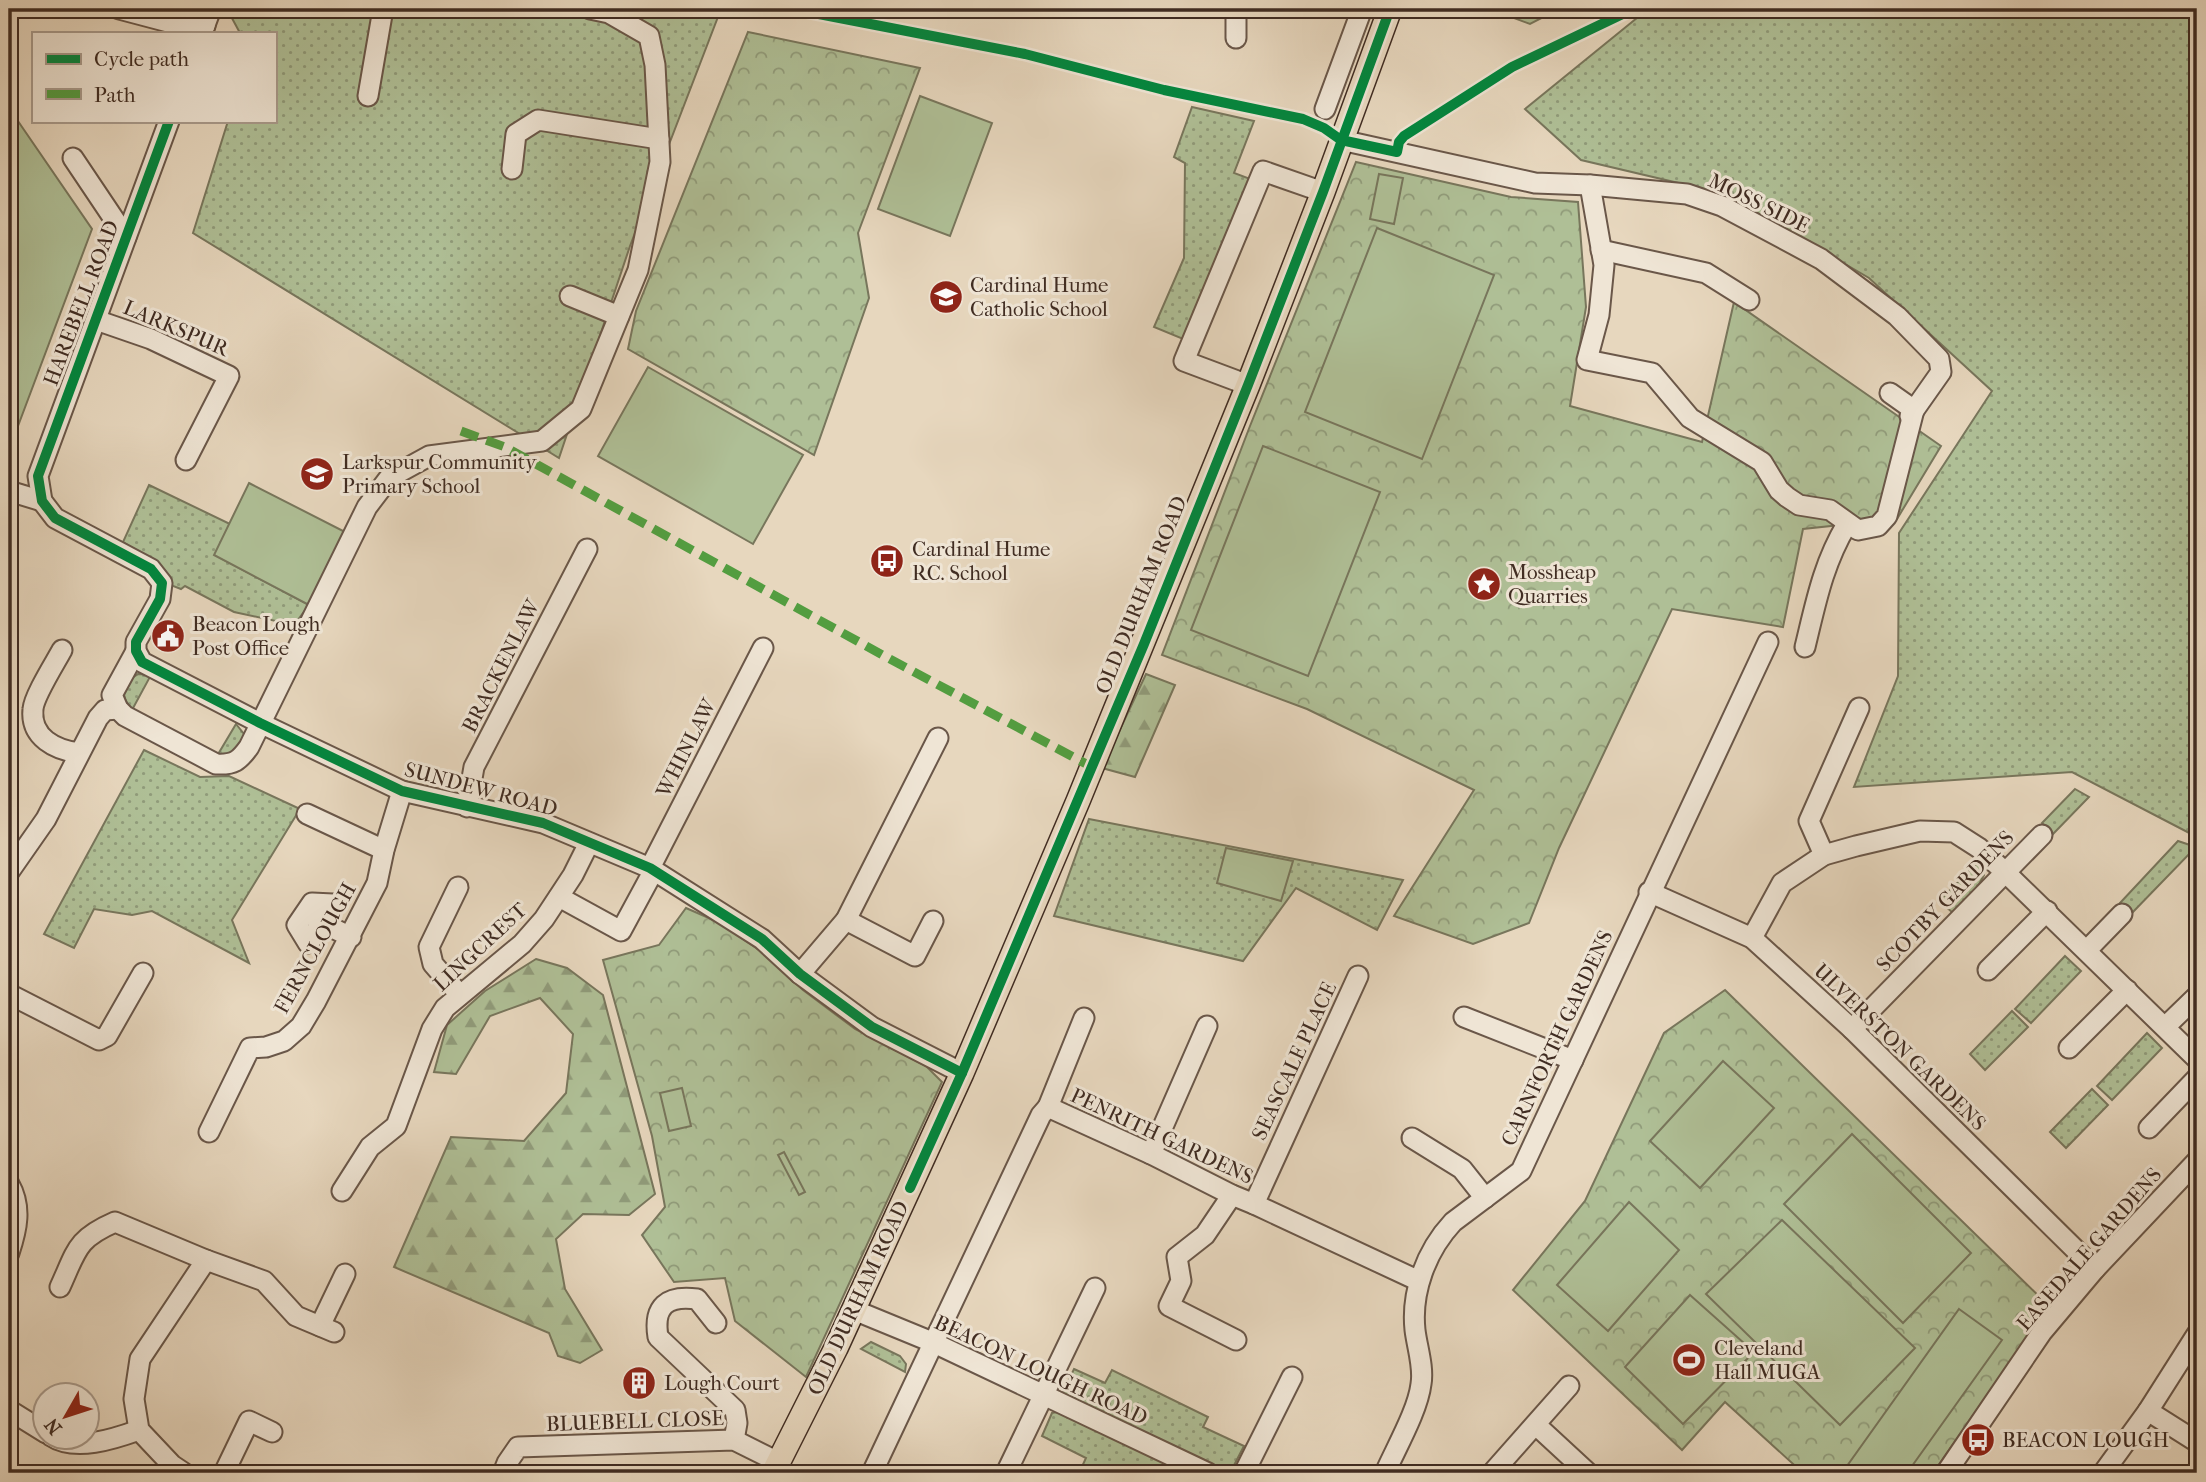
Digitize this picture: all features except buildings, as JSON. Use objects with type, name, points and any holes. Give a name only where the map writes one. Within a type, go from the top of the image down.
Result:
[{"type":"main road","name":"OLD DURHAM ROAD","points":[[775,1468],[854,1310],[962,1073],[1144,645],[1323,192],[1390,9]]},
{"type":"street","points":[[119,9],[172,23],[206,23]]},
{"type":"street","points":[[369,96],[383,9]]},
{"type":"street","points":[[9,491],[42,501],[55,518],[151,569],[162,583],[160,599],[136,642],[136,651],[112,695],[118,709],[125,716],[216,764],[229,765],[239,761],[249,747],[367,506],[389,478],[429,456],[542,441],[581,409],[638,270],[660,162],[655,65],[649,36],[609,13],[590,9]]},
{"type":"street","points":[[1236,9],[1236,38]]},
{"type":"street","points":[[1325,109],[1362,9]]},
{"type":"street","points":[[512,169],[516,134],[538,120],[659,138]]},
{"type":"street","name":"HAREBELL ROAD","points":[[42,501],[38,476],[169,122]]},
{"type":"street","name":"MOSS SIDE","points":[[1341,140],[1535,183],[1687,194],[1722,206],[1821,259],[1897,316],[1939,359],[1941,372],[1910,420]]},
{"type":"street","points":[[73,158],[126,237]]},
{"type":"street","points":[[1248,385],[1184,361],[1263,171],[1323,192]]},
{"type":"street","points":[[1590,185],[1604,265],[1598,315],[1587,360],[1652,373],[1690,418],[1762,462],[1787,498],[1799,505],[1829,510],[1858,530],[1878,526],[1887,516],[1910,420],[1890,393]]},
{"type":"street","points":[[1601,250],[1706,273],[1749,300]]},
{"type":"street","points":[[570,296],[619,316]]},
{"type":"street","name":"LARKSPUR","points":[[96,320],[151,339],[229,376],[186,460]]},
{"type":"street","points":[[1805,647],[1831,550],[1847,524]]},
{"type":"street","name":"BRACKENLAW","points":[[467,807],[474,768],[587,549]]},
{"type":"street","name":"CARNFORTH GARDENS","points":[[1385,1473],[1419,1396],[1422,1381],[1414,1298],[1433,1249],[1444,1232],[1521,1171],[1768,642]]},
{"type":"street","name":"WHINLAW","points":[[559,897],[621,931],[762,648]]},
{"type":"street","points":[[62,650],[33,707],[34,723],[43,738],[59,750],[79,753]]},
{"type":"street","name":"SUNDEW ROAD","points":[[136,651],[142,662],[260,723],[402,791],[543,822],[652,869],[762,939],[800,974],[872,1027],[962,1073]]},
{"type":"street","points":[[1824,855],[1809,821],[1859,708]]},
{"type":"street","points":[[9,872],[46,819],[79,753],[105,710],[118,709]]},
{"type":"street","points":[[800,974],[846,920],[938,738]]},
{"type":"street","name":"FERNCLOUGH","points":[[209,1132],[250,1048],[266,1047],[284,1041],[301,1026],[351,937],[377,883],[402,791]]},
{"type":"street","points":[[307,814],[384,850]]},
{"type":"street","points":[[1752,938],[1783,883],[1824,855],[1920,831],[1954,832],[1979,848],[2005,872],[2197,1059]]},
{"type":"street","name":"SCOTBY GARDENS","points":[[1852,1029],[2042,835]]},
{"type":"street","name":"LINGCREST","points":[[342,1191],[370,1147],[396,1126],[432,1029],[446,1008],[522,944],[544,919],[589,843]]},
{"type":"street","points":[[458,887],[429,947],[433,964],[460,995]]},
{"type":"street","name":"ULVERSTON GARDENS","points":[[1649,892],[1752,938],[1852,1029],[2095,1269]]},
{"type":"street","points":[[1988,970],[2047,912]]},
{"type":"street","points":[[2087,950],[2122,914]]},
{"type":"street","points":[[846,920],[915,956],[933,921]]},
{"type":"street","points":[[320,922],[351,937]]},
{"type":"street","points":[[9,994],[99,1040],[107,1035],[143,973]]},
{"type":"street","name":"SEASCALE PLACE","points":[[1254,1204],[1359,976]]},
{"type":"street","points":[[2069,1048],[2127,990]]},
{"type":"street","points":[[2165,1027],[2197,996]]},
{"type":"street","points":[[1464,1017],[1573,1060]]},
{"type":"street","points":[[1048,1107],[1084,1018]]},
{"type":"street","points":[[1151,1154],[1207,1026]]},
{"type":"street","points":[[2149,1128],[2197,1078]]},
{"type":"street","name":"PENRITH GARDENS","points":[[872,1473],[1041,1115],[1048,1107],[1419,1281]]},
{"type":"street","points":[[1412,1138],[1462,1169],[1485,1198]]},
{"type":"street","name":"EASEDALE GARDENS","points":[[1946,1473],[2042,1332],[2095,1269],[2194,1172]]},
{"type":"street","points":[[9,1184],[14,1193],[18,1213],[16,1233],[9,1253]]},
{"type":"street","points":[[1232,1195],[1205,1235],[1177,1258],[1181,1281],[1169,1306],[1236,1340]]},
{"type":"street","points":[[60,1287],[79,1244],[96,1230],[115,1222],[264,1281],[296,1316],[327,1329],[345,1274]]},
{"type":"street","points":[[184,1473],[172,1465],[139,1430],[134,1399],[140,1359],[206,1260]]},
{"type":"street","points":[[1006,1473],[1095,1288]]},
{"type":"street","points":[[716,1323],[697,1299],[686,1297],[676,1298],[666,1304],[657,1314],[656,1324],[658,1337],[735,1410],[737,1423],[734,1440]]},
{"type":"street","name":"BEACON LOUGH ROAD","points":[[854,1310],[932,1342],[1208,1473]]},
{"type":"street","points":[[2103,1473],[2148,1411],[2197,1335]]},
{"type":"street","points":[[1244,1473],[1292,1377]]},
{"type":"street","points":[[1492,1473],[1569,1387]]},
{"type":"street","points":[[9,1410],[32,1424]]},
{"type":"street","points":[[2148,1411],[2197,1441]]},
{"type":"street","points":[[224,1473],[249,1421],[272,1432]]},
{"type":"street","points":[[1536,1425],[1588,1473]]},
{"type":"street","points":[[102,1442],[139,1430]]},
{"type":"street","name":"BLUEBELL CLOSE","points":[[503,1473],[518,1447],[734,1440],[775,1468]]},
{"type":"green space","points":[[227,9],[721,9],[630,246],[559,458],[193,233],[228,122],[276,122],[276,32],[239,32]]},
{"type":"green space","points":[[1490,9],[1559,9],[1530,24]]},
{"type":"green space","points":[[1648,9],[2197,9],[2197,837],[2072,772],[1854,787],[1898,676],[1899,533],[1992,391],[1869,278],[1725,194],[1581,160],[1525,109]]},
{"type":"green space","points":[[748,32],[920,68],[858,233],[869,298],[814,455],[628,349],[636,311]]},
{"type":"green space","points":[[920,96],[992,123],[950,236],[878,209]]},
{"type":"green space","points":[[1192,107],[1254,121],[1234,173],[1253,180],[1188,341],[1154,327],[1184,258],[1185,163],[1174,157]]},
{"type":"green space","points":[[9,108],[92,229],[9,450]]},
{"type":"green space","points":[[1356,162],[1511,197],[1578,202],[1586,307],[1570,406],[1702,442],[1734,302],[1941,446],[1897,519],[1803,529],[1783,627],[1672,609],[1559,848],[1529,923],[1473,944],[1394,916],[1474,790],[1307,709],[1162,655]]},
{"type":"green space","points":[[1379,174],[1403,178],[1394,224],[1370,219]]},
{"type":"green space","points":[[1377,228],[1494,275],[1422,459],[1305,412]]},
{"type":"green space","points":[[648,367],[803,455],[753,544],[598,456]]},
{"type":"green space","points":[[1263,446],[1380,492],[1308,676],[1191,630]]},
{"type":"green space","points":[[249,483],[347,533],[309,605],[214,555]]},
{"type":"green space","points":[[149,485],[230,524],[215,555],[309,605],[294,625],[234,612],[185,586],[181,589],[173,586],[154,561],[123,542]]},
{"type":"green space","points":[[138,674],[151,675],[132,710],[125,700],[124,690],[128,681]]},
{"type":"green space","points":[[1146,674],[1175,685],[1135,777],[1102,768]]},
{"type":"green space","points":[[236,724],[244,734],[243,742],[228,757],[217,756]]},
{"type":"green space","points":[[144,750],[200,777],[229,776],[300,809],[232,920],[249,963],[152,911],[132,915],[94,909],[74,948],[44,934]]},
{"type":"green space","points":[[2075,789],[2089,797],[2053,834],[2042,823]]},
{"type":"green space","points":[[1089,819],[1403,880],[1377,930],[1296,888],[1243,961],[1054,916]]},
{"type":"green space","points":[[2178,841],[2196,847],[2131,914],[2120,903]]},
{"type":"green space","points":[[1226,848],[1293,861],[1281,901],[1217,883]]},
{"type":"green space","points":[[1978,862],[1984,875],[1974,891],[1953,913],[1939,901]]},
{"type":"green space","points":[[686,908],[718,922],[762,952],[803,990],[855,1029],[926,1066],[942,1082],[806,1377],[735,1321],[725,1278],[674,1282],[642,1235],[665,1207],[652,1136],[603,960],[659,945]]},
{"type":"green space","points":[[2065,956],[2081,971],[2031,1023],[2015,1009]]},
{"type":"green space","points":[[536,959],[567,968],[603,995],[655,1194],[629,1215],[583,1214],[556,1239],[565,1289],[602,1350],[580,1363],[558,1356],[549,1333],[394,1267],[451,1137],[524,1141],[566,1093],[573,1034],[540,998],[490,1016],[456,1074],[434,1072],[447,1025],[485,991]]},
{"type":"green space","points":[[1725,990],[2049,1306],[1933,1473],[1803,1473],[1725,1402],[1682,1450],[1513,1290],[1585,1201],[1664,1033]]},
{"type":"green space","points":[[2012,1011],[2028,1027],[1985,1070],[1970,1054]]},
{"type":"green space","points":[[2147,1033],[2162,1048],[2112,1100],[2097,1086]]},
{"type":"green space","points":[[1723,1061],[1774,1108],[1700,1188],[1650,1141]]},
{"type":"green space","points":[[682,1088],[691,1126],[669,1131],[660,1093]]},
{"type":"green space","points":[[2092,1089],[2108,1105],[2066,1148],[2050,1132]]},
{"type":"green space","points":[[1852,1134],[1971,1253],[1903,1323],[1784,1204]]},
{"type":"green space","points":[[784,1152],[805,1192],[799,1195],[778,1155]]},
{"type":"green space","points":[[1629,1202],[1679,1250],[1608,1331],[1557,1285]]},
{"type":"green space","points":[[1782,1220],[1915,1348],[1840,1425],[1706,1294]]},
{"type":"green space","name":"Cleveland Hall MUGA","points":[[1690,1295],[1754,1352],[1683,1424],[1625,1367]]},
{"type":"green space","points":[[1959,1309],[2002,1340],[1907,1473],[1842,1473]]},
{"type":"green space","points":[[871,1342],[900,1356],[906,1364],[905,1372],[861,1349]]},
{"type":"green space","points":[[1074,1369],[1105,1383],[1112,1370],[1208,1417],[1203,1427],[1244,1446],[1230,1473],[1061,1396]]},
{"type":"green space","points":[[1057,1412],[1172,1465],[1168,1473],[1079,1473],[1086,1458],[1042,1436],[1052,1413]]},
{"type":"marked path","points":[[461,431],[505,447],[1092,767]]},
{"type":"cycle path","points":[[793,9],[1025,54],[1164,90],[1303,119],[1324,128],[1341,140],[1397,152],[1399,142],[1404,136],[1512,67],[1633,9]]},
{"type":"cycle path","points":[[910,1188],[962,1073],[1144,644],[1323,192],[1390,9]]},
{"type":"cycle path","points":[[169,122],[38,476],[42,501],[55,518],[151,569],[162,583],[160,599],[136,642],[136,651],[142,662],[260,723],[402,791],[543,823],[650,868],[762,939],[800,974],[872,1027],[962,1073]]},
{"type":"place","name":"Cardinal Hume Catholic School","points":[[946,297]]},
{"type":"place","name":"Larkspur Community Primary School","points":[[317,474]]},
{"type":"place","name":"Cardinal Hume RC. School","points":[[887,561]]},
{"type":"place","name":"Mossheap Quarries","points":[[1484,584]]},
{"type":"place","name":"Beacon Lough Post Office","points":[[168,636]]},
{"type":"place","name":"Cleveland Hall MUGA","points":[[1689,1360]]},
{"type":"place","name":"Lough Court","points":[[639,1383]]},
{"type":"place","name":"BEACON LOUGH","points":[[1978,1440]]}]
